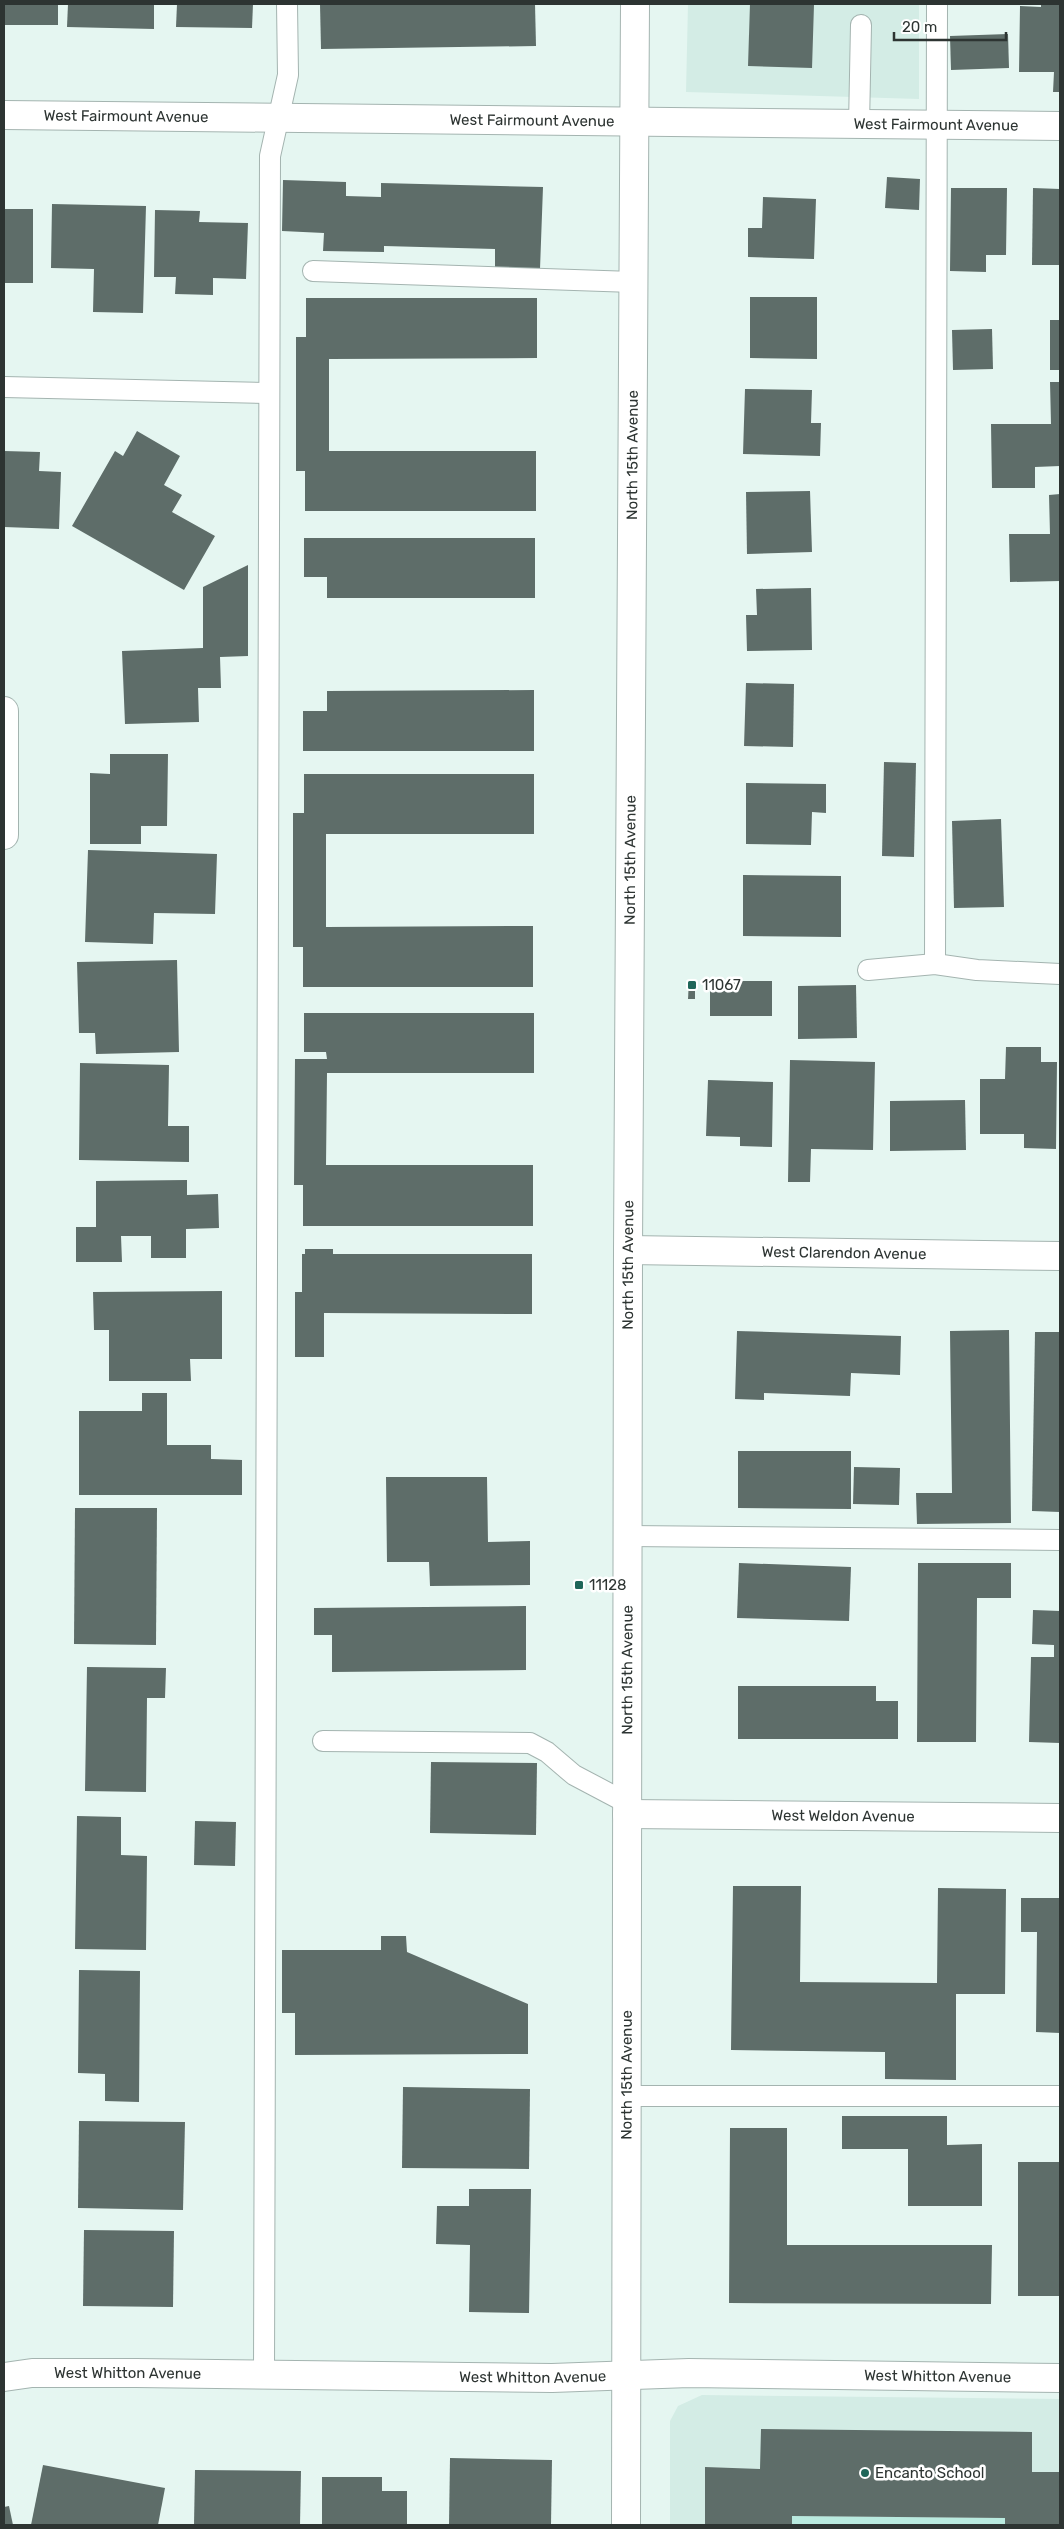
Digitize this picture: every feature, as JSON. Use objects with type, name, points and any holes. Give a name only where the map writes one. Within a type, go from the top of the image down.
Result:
[{"type":"street","name":"North 15th Avenue","points":[[626,2525],[628,1250],[635,4]]},
{"type":"street","name":"West Fairmount Avenue","points":[[4,114],[1060,126]]},
{"type":"street","points":[[4,711],[4,835]]},
{"type":"street","name":"West Clarendon Avenue","points":[[628,1250],[1060,1256]]},
{"type":"street","name":"West Weldon Avenue","points":[[627,1809],[1060,1818]]},
{"type":"street","name":"West Whitton Avenue","points":[[4,2377],[32,2373],[552,2378],[689,2373],[1060,2378]]},
{"type":"lane","points":[[264,2374],[270,156],[288,75],[287,4]]},
{"type":"lane","points":[[936,964],[937,4]]},
{"type":"lane","points":[[860,25],[860,125]]},
{"type":"lane","points":[[313,271],[633,282]]},
{"type":"lane","points":[[4,387],[268,393]]},
{"type":"lane","points":[[868,970],[936,964],[985,971],[1060,974]]},
{"type":"lane","points":[[628,1536],[1060,1540]]},
{"type":"lane","points":[[323,1741],[530,1743],[547,1752],[574,1775],[627,1809]]},
{"type":"lane","points":[[627,2096],[1060,2096]]},
{"type":"shaded area","points":[[688,4],[919,4],[919,99],[686,92]]},
{"type":"shaded area","name":"Encanto School","points":[[702,2395],[1060,2399],[1060,2525],[670,2525],[670,2421],[678,2406]]},
{"type":"green space","points":[[792,2516],[1005,2518],[1005,2525],[792,2525]]},
{"type":"building","points":[[4,4],[58,4],[58,25],[4,25]]},
{"type":"building","points":[[68,4],[154,4],[154,29],[67,27]]},
{"type":"building","points":[[177,4],[253,4],[252,28],[176,27]]},
{"type":"building","points":[[320,4],[535,4],[536,46],[321,49]]},
{"type":"building","points":[[750,4],[814,4],[812,68],[748,66]]},
{"type":"building","points":[[1041,4],[1060,4],[1060,92],[1053,92],[1054,72],[1019,72],[1020,6],[1041,7]]},
{"type":"building","points":[[1008,34],[1009,68],[951,70],[950,36]]},
{"type":"building","points":[[887,177],[920,179],[919,210],[885,208]]},
{"type":"building","points":[[283,180],[346,182],[346,196],[381,197],[381,183],[543,187],[540,269],[495,267],[495,249],[384,246],[384,252],[323,251],[324,233],[282,231]]},
{"type":"building","points":[[951,188],[1007,188],[1006,255],[986,255],[986,272],[950,271]]},
{"type":"building","points":[[1033,188],[1060,189],[1060,265],[1032,265]]},
{"type":"building","points":[[763,197],[816,199],[814,259],[748,257],[748,228],[762,228]]},
{"type":"building","points":[[52,204],[146,206],[143,313],[93,312],[94,269],[51,268]]},
{"type":"building","points":[[4,209],[33,209],[33,283],[4,283]]},
{"type":"building","points":[[155,210],[200,211],[199,222],[248,223],[246,279],[213,278],[213,295],[175,294],[176,277],[154,277]]},
{"type":"building","points":[[750,297],[817,297],[817,359],[750,358]]},
{"type":"building","points":[[306,298],[537,298],[537,358],[329,359],[329,451],[536,451],[536,511],[305,511],[305,471],[296,471],[296,337],[306,337]]},
{"type":"building","points":[[1050,320],[1060,320],[1060,370],[1050,370]]},
{"type":"building","points":[[992,329],[993,369],[953,370],[952,330]]},
{"type":"building","points":[[1050,382],[1060,382],[1060,466],[1035,467],[1035,488],[992,488],[991,424],[1051,424]]},
{"type":"building","points":[[745,389],[812,390],[811,423],[821,423],[820,456],[743,454]]},
{"type":"building","points":[[137,431],[180,456],[164,485],[182,495],[172,512],[215,536],[184,590],[72,526],[115,451],[123,456]]},
{"type":"building","points":[[4,451],[40,452],[39,471],[61,472],[59,529],[4,527]]},
{"type":"building","points":[[810,491],[812,552],[747,554],[746,492]]},
{"type":"building","points":[[1060,494],[1060,581],[1010,582],[1009,534],[1050,534],[1049,495]]},
{"type":"building","points":[[304,538],[535,538],[535,598],[327,598],[327,577],[304,577]]},
{"type":"building","points":[[248,565],[248,656],[220,657],[221,688],[198,688],[199,722],[125,724],[122,651],[203,648],[203,587]]},
{"type":"building","points":[[811,588],[812,650],[747,651],[746,615],[757,615],[756,589]]},
{"type":"building","points":[[746,683],[794,684],[793,747],[744,746]]},
{"type":"building","points":[[534,690],[534,751],[303,751],[303,711],[327,711],[327,691]]},
{"type":"building","points":[[110,754],[168,754],[167,826],[141,826],[141,844],[90,844],[90,773],[110,774]]},
{"type":"building","points":[[884,762],[916,763],[914,857],[882,856]]},
{"type":"building","points":[[304,774],[534,774],[534,834],[326,834],[326,927],[533,926],[533,987],[303,987],[303,947],[293,947],[293,813],[304,813]]},
{"type":"building","points":[[746,783],[826,784],[826,813],[812,812],[811,845],[746,844]]},
{"type":"building","points":[[1001,819],[1004,907],[954,908],[952,821]]},
{"type":"building","points":[[88,850],[217,854],[215,914],[154,913],[153,944],[85,942]]},
{"type":"building","points":[[743,875],[841,876],[841,937],[743,936]]},
{"type":"building","points":[[177,960],[179,1052],[96,1054],[95,1033],[79,1033],[77,962]]},
{"type":"building","points":[[689,981],[695,981],[695,999],[688,999]]},
{"type":"building","points":[[710,981],[772,981],[772,1016],[710,1016]]},
{"type":"building","points":[[856,985],[857,1038],[798,1039],[798,986]]},
{"type":"building","points":[[304,1013],[534,1013],[534,1073],[327,1073],[326,1165],[533,1165],[533,1226],[303,1226],[303,1185],[294,1185],[295,1059],[327,1059],[326,1052],[304,1052]]},
{"type":"building","points":[[1006,1047],[1041,1047],[1041,1062],[1057,1062],[1056,1149],[1024,1148],[1024,1134],[980,1134],[980,1079],[1005,1079]]},
{"type":"building","points":[[790,1060],[875,1062],[873,1150],[811,1149],[810,1182],[788,1182]]},
{"type":"building","points":[[80,1063],[169,1065],[168,1126],[189,1126],[189,1162],[79,1160]]},
{"type":"building","points":[[708,1080],[773,1082],[772,1147],[740,1146],[740,1137],[706,1136]]},
{"type":"building","points":[[965,1100],[966,1150],[890,1151],[890,1101]]},
{"type":"building","points":[[187,1180],[187,1195],[218,1194],[219,1228],[186,1229],[186,1258],[151,1258],[151,1236],[121,1236],[122,1262],[76,1262],[76,1227],[96,1227],[96,1181]]},
{"type":"building","points":[[305,1249],[333,1249],[333,1254],[532,1254],[532,1314],[324,1313],[324,1357],[295,1357],[295,1292],[302,1292],[302,1254],[305,1254]]},
{"type":"building","points":[[222,1291],[222,1359],[190,1359],[191,1381],[109,1381],[109,1330],[94,1330],[93,1292]]},
{"type":"building","points":[[1009,1330],[1011,1523],[917,1524],[916,1493],[952,1493],[950,1331]]},
{"type":"building","points":[[737,1331],[901,1336],[900,1375],[851,1373],[850,1396],[764,1393],[764,1400],[735,1399]]},
{"type":"building","points":[[1035,1332],[1060,1332],[1060,1512],[1032,1511]]},
{"type":"building","points":[[142,1393],[167,1393],[167,1445],[211,1445],[211,1459],[242,1460],[242,1495],[79,1495],[79,1411],[142,1411]]},
{"type":"building","points":[[738,1451],[851,1451],[851,1509],[738,1508]]},
{"type":"building","points":[[854,1467],[900,1468],[899,1505],[853,1504]]},
{"type":"building","points":[[386,1477],[487,1477],[488,1542],[530,1541],[530,1585],[430,1586],[429,1562],[387,1562]]},
{"type":"building","points":[[75,1508],[157,1508],[156,1645],[74,1644]]},
{"type":"building","points":[[739,1563],[851,1567],[849,1621],[737,1618]]},
{"type":"building","points":[[918,1563],[1011,1563],[1011,1598],[977,1598],[976,1742],[917,1742]]},
{"type":"building","points":[[526,1606],[526,1670],[332,1672],[332,1635],[314,1635],[314,1608]]},
{"type":"building","points":[[1033,1610],[1060,1611],[1060,1743],[1029,1742],[1031,1657],[1054,1657],[1054,1645],[1032,1644]]},
{"type":"building","points":[[87,1667],[166,1668],[165,1698],[147,1698],[146,1792],[85,1791]]},
{"type":"building","points":[[738,1686],[876,1686],[876,1701],[898,1701],[898,1739],[738,1739]]},
{"type":"building","points":[[431,1762],[537,1763],[536,1835],[430,1833]]},
{"type":"building","points":[[77,1816],[121,1817],[121,1855],[147,1856],[146,1950],[75,1949]]},
{"type":"building","points":[[195,1821],[236,1822],[235,1866],[194,1865]]},
{"type":"building","points":[[733,1886],[801,1886],[800,1982],[937,1983],[938,1888],[1006,1889],[1005,1994],[956,1994],[956,2080],[885,2079],[885,2052],[731,2050]]},
{"type":"building","points":[[1021,1898],[1060,1898],[1060,2033],[1036,2032],[1037,1932],[1021,1932]]},
{"type":"building","points":[[381,1936],[406,1936],[407,1952],[528,2004],[528,2054],[295,2055],[295,2013],[282,2013],[282,1950],[381,1950]]},
{"type":"building","points":[[79,1970],[140,1971],[139,2102],[105,2101],[105,2074],[78,2073]]},
{"type":"building","points":[[403,2087],[530,2089],[529,2169],[402,2168]]},
{"type":"building","points":[[842,2116],[947,2116],[947,2145],[982,2144],[982,2206],[908,2206],[908,2149],[842,2149]]},
{"type":"building","points":[[79,2121],[185,2122],[183,2210],[78,2208]]},
{"type":"building","points":[[730,2128],[787,2128],[787,2245],[992,2245],[991,2304],[729,2303]]},
{"type":"building","points":[[1018,2162],[1060,2162],[1060,2296],[1018,2296]]},
{"type":"building","points":[[469,2189],[531,2189],[529,2313],[469,2312],[470,2245],[436,2244],[437,2206],[469,2206]]},
{"type":"building","points":[[84,2230],[174,2231],[173,2307],[83,2306]]},
{"type":"building","points":[[761,2429],[1032,2432],[1032,2472],[1060,2472],[1060,2525],[1005,2525],[1005,2518],[792,2516],[792,2525],[705,2525],[705,2467],[760,2469]]},
{"type":"building","points":[[450,2458],[552,2460],[551,2525],[449,2525]]},
{"type":"building","points":[[43,2465],[165,2488],[158,2525],[31,2525]]},
{"type":"building","points":[[195,2470],[301,2471],[300,2525],[194,2525]]},
{"type":"building","points":[[322,2477],[382,2477],[382,2491],[407,2491],[407,2525],[322,2525]]},
{"type":"building","points":[[9,2506],[13,2525],[4,2525],[4,2507]]},
{"type":"place","name":"11067","points":[[692,985]]},
{"type":"place","name":"11128","points":[[579,1585]]},
{"type":"place","name":"Encanto School","points":[[865,2473]]}]
